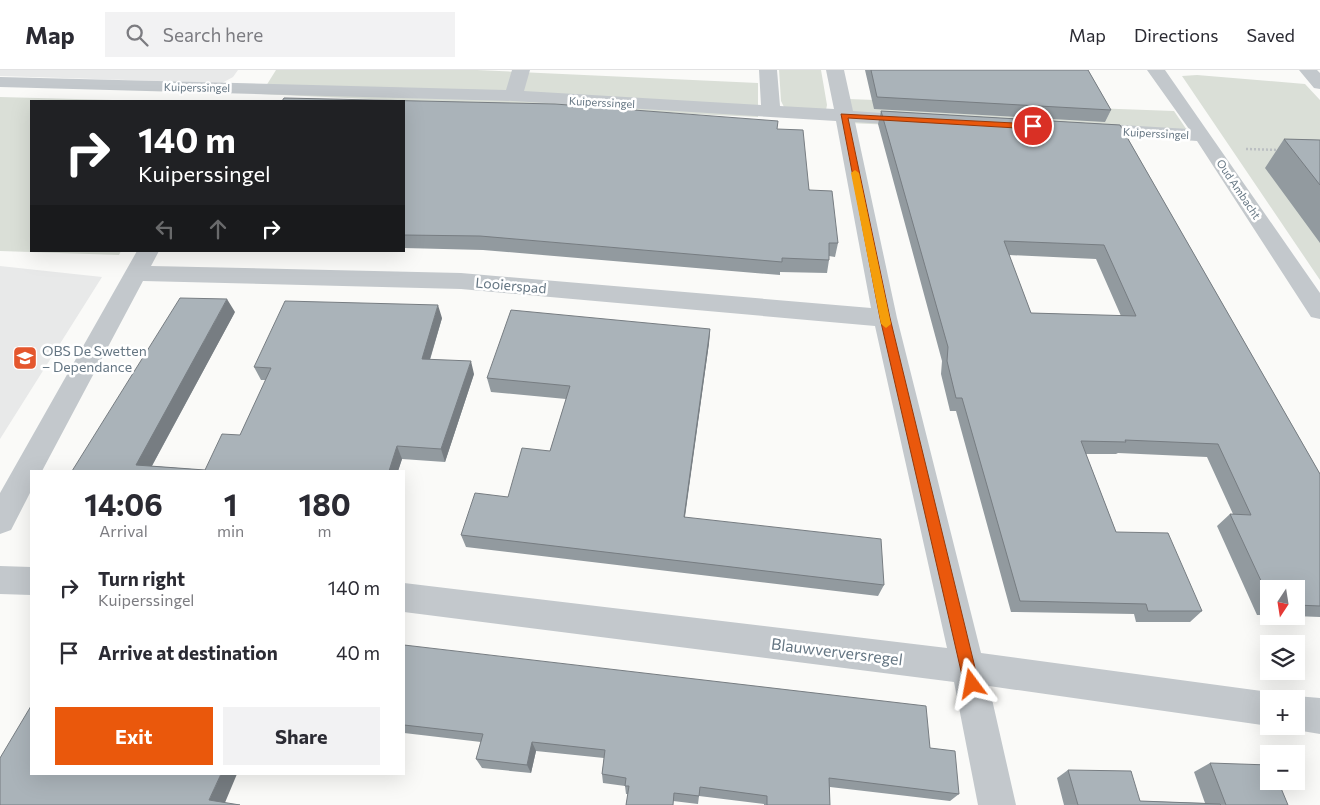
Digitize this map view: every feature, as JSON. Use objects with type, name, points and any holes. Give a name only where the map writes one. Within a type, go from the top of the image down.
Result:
[{"type":"street","points":[[235,95],[251,70]]},
{"type":"street","points":[[513,96],[521,70]]},
{"type":"street","points":[[768,70],[771,112]]},
{"type":"street","points":[[834,70],[885,318],[968,667],[997,805]]},
{"type":"street","name":"Oud Ambacht","points":[[1156,70],[1207,142],[1320,311]]},
{"type":"street","points":[[1308,70],[1320,84]]},
{"type":"street","points":[[1315,70],[1320,70]]},
{"type":"street","name":"Kuiperssingel","points":[[0,82],[235,95],[513,96],[931,121]]},
{"type":"street","name":"Kuiperssingel","points":[[1067,128],[1207,142]]},
{"type":"street","points":[[0,521],[142,262]]},
{"type":"street","name":"Looierspad","points":[[142,262],[462,281],[885,318]]},
{"type":"street","points":[[0,580],[30,581]]},
{"type":"street","name":"Blauwverversregel","points":[[405,598],[968,667],[1260,708]]},
{"type":"street","points":[[1305,714],[1320,716]]},
{"type":"path","points":[[1207,142],[1280,150]]},
{"type":"shaded area","points":[[0,70],[238,70],[233,77],[222,83],[0,76]]},
{"type":"shaded area","points":[[276,70],[477,70],[758,83],[758,117],[405,100],[261,94]]},
{"type":"shaded area","points":[[779,70],[821,70],[827,105],[826,110],[784,107],[781,101]]},
{"type":"shaded area","points":[[1197,75],[1305,84],[1320,100],[1320,280],[1182,76]]},
{"type":"shaded area","points":[[0,97],[113,100],[30,100],[30,252],[120,252],[119,255],[0,251]]},
{"type":"shaded area","points":[[848,99],[1174,111],[1193,139],[849,123]]},
{"type":"shaded area","name":"OBS De Swetten – Dependance","points":[[0,266],[102,277],[0,439]]},
{"type":"building","points":[[871,70],[1088,70],[1111,110],[877,97]]},
{"type":"building","points":[[284,98],[374,100],[283,100]]},
{"type":"building","points":[[405,101],[555,104],[778,121],[777,129],[803,130],[809,190],[832,191],[838,243],[829,243],[829,260],[782,258],[782,262],[480,236],[405,235]]},
{"type":"building","points":[[881,111],[1120,125],[1320,474],[1320,606],[1305,605],[1305,580],[1261,580],[1230,514],[1251,515],[1218,444],[1125,440],[1126,442],[1081,441],[1116,532],[1168,533],[1202,611],[1148,611],[1146,604],[1020,601],[962,398],[956,398],[947,361],[948,347]],"holes":[[[1004,241],[1104,245],[1136,316],[1031,313]]]},
{"type":"building","points":[[1284,139],[1320,140],[1320,185]]},
{"type":"building","points":[[180,298],[227,299],[136,465],[205,470],[73,470]]},
{"type":"building","points":[[285,301],[438,305],[422,359],[471,361],[441,449],[397,446],[389,470],[205,470],[222,434],[240,435],[271,368],[254,367]]},
{"type":"building","points":[[511,310],[710,329],[684,517],[881,539],[884,585],[461,535],[475,493],[508,497],[522,448],[550,451],[570,386],[487,378]]},
{"type":"building","points":[[405,645],[926,706],[930,748],[955,751],[959,794],[829,778],[830,805],[767,805],[767,796],[700,787],[699,796],[674,793],[673,805],[626,805],[629,786],[625,786],[626,778],[602,774],[605,750],[532,742],[527,765],[476,759],[483,734],[405,725]]},
{"type":"building","points":[[30,708],[30,775],[221,775],[209,800],[240,805],[0,805],[0,758]]},
{"type":"building","points":[[1210,763],[1260,765],[1260,790],[1282,790],[1288,805],[1226,805]]},
{"type":"building","points":[[1068,770],[1131,771],[1140,801],[1221,805],[1078,805]]},
{"type":"slow traffic","points":[[855,173],[886,324]]},
{"type":"place","name":"OBS De Swetten – Dependance","points":[[25,358]]},
{"type":"route","points":[[972,684],[885,318],[844,116],[1033,126]]}]
